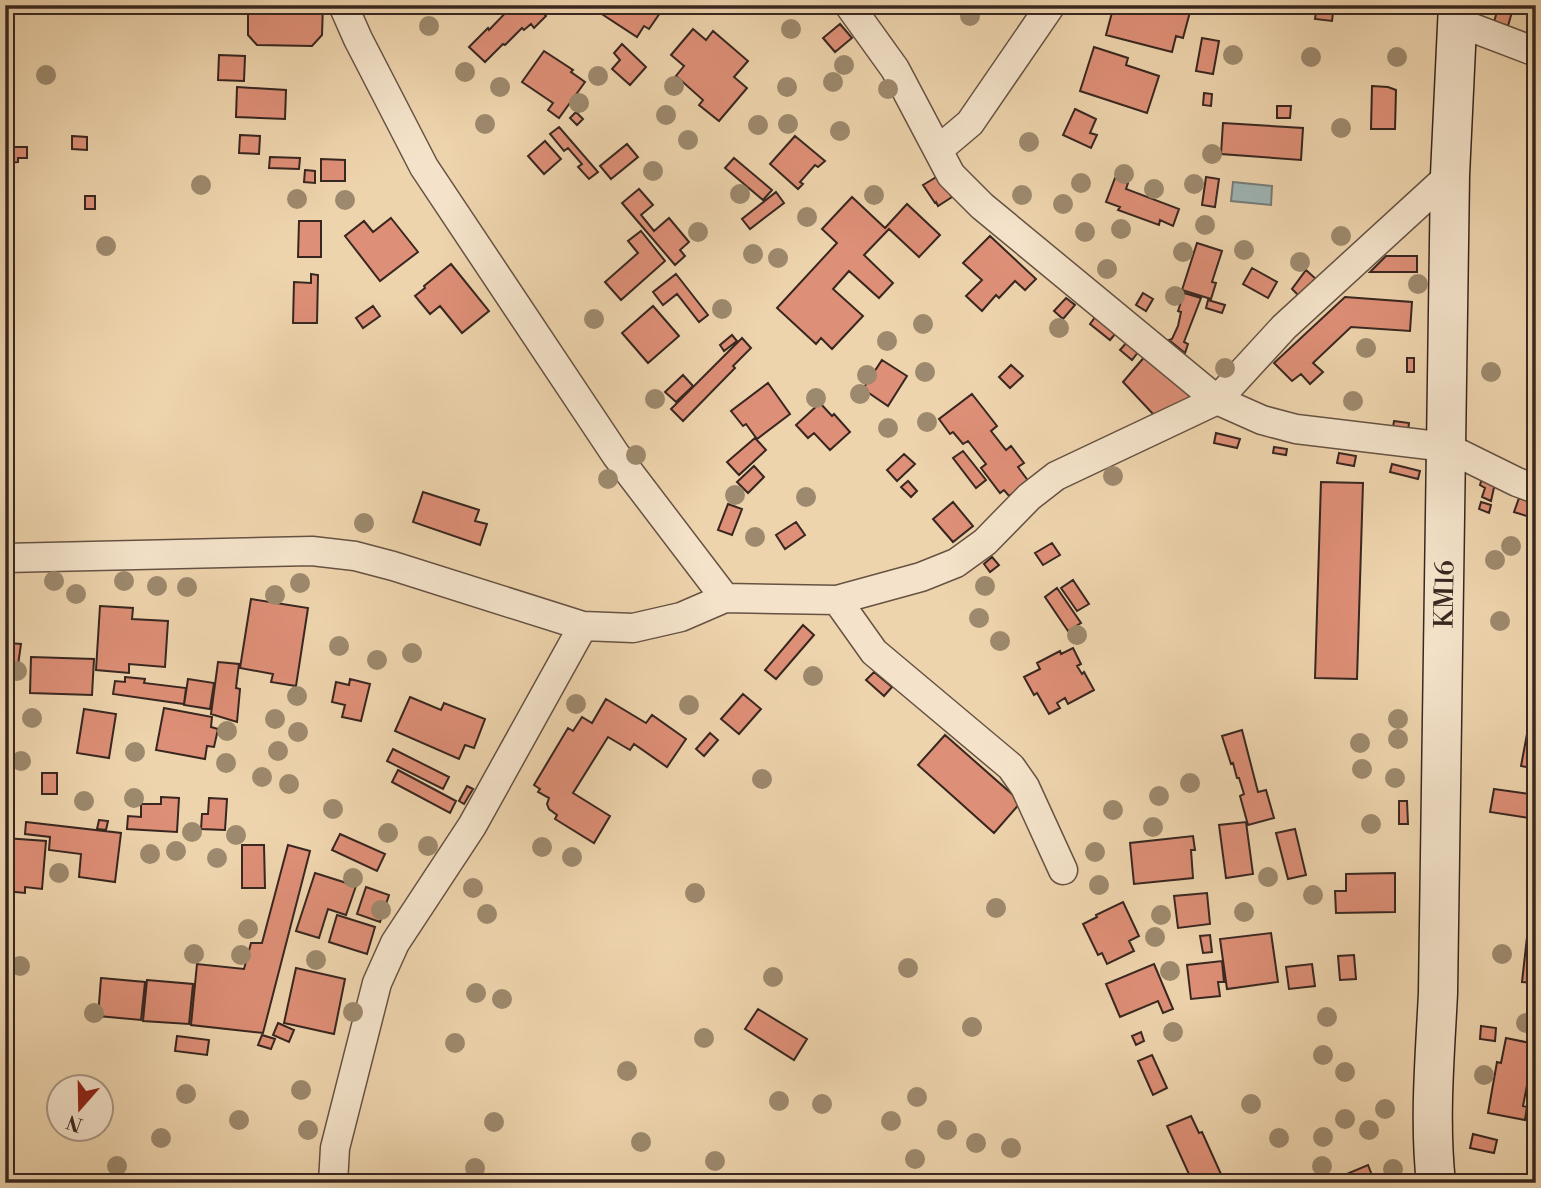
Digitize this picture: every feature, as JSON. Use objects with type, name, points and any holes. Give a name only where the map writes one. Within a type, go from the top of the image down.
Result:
[{"type":"street","points":[[343,5],[424,167],[616,455],[725,598]]},
{"type":"street","points":[[849,5],[895,69],[951,175],[982,206],[1217,400],[1262,420],[1297,429],[1446,447],[1536,489]]},
{"type":"street","points":[[937,150],[970,122],[1051,5]]},
{"type":"street","points":[[1457,14],[1536,52]]},
{"type":"street","name":"KM16","points":[[1436,1183],[1434,1066],[1438,993],[1450,175],[1457,14]]},
{"type":"street","points":[[5,558],[323,552],[355,556],[393,566],[583,626],[633,628],[681,617],[725,598],[837,600],[921,577],[956,563],[985,542],[1029,497],[1056,476],[1217,400],[1284,327],[1450,175]]},
{"type":"street","points":[[837,600],[874,652],[1011,767],[1025,787],[1063,870]]},
{"type":"street","points":[[332,1183],[335,1148],[377,983],[386,960],[472,826],[583,626]]},
{"type":"water","points":[[1233,182],[1272,186],[1271,205],[1231,201]]},
{"type":"building","points":[[248,5],[323,5],[322,35],[312,46],[257,45],[248,35]]},
{"type":"building","points":[[513,5],[535,5],[546,16],[534,28],[531,24],[524,30],[522,28],[485,62],[469,47]]},
{"type":"building","points":[[588,5],[648,5],[660,13],[649,29],[644,26],[637,37]]},
{"type":"building","points":[[1114,5],[1168,5],[1190,12],[1183,38],[1176,36],[1172,52],[1106,35]]},
{"type":"building","points":[[1277,5],[1334,5],[1332,21],[1315,19],[1316,12]]},
{"type":"building","points":[[1498,8],[1512,12],[1508,26],[1494,22]]},
{"type":"building","points":[[840,24],[852,38],[835,52],[823,38]]},
{"type":"building","points":[[693,29],[706,40],[713,31],[748,61],[734,77],[747,88],[719,121],[699,105],[703,100],[676,76],[684,66],[671,55]]},
{"type":"building","points":[[1202,38],[1219,41],[1213,74],[1196,71]]},
{"type":"building","points":[[622,44],[646,67],[630,85],[612,69],[620,60],[614,53]]},
{"type":"building","points":[[1094,47],[1128,58],[1126,65],[1159,76],[1147,113],[1080,91]]},
{"type":"building","points":[[544,51],[573,70],[571,72],[585,82],[559,118],[548,110],[553,103],[522,82]]},
{"type":"building","points":[[219,55],[245,56],[244,81],[218,80]]},
{"type":"building","points":[[1372,86],[1396,90],[1395,129],[1371,129]]},
{"type":"building","points":[[237,87],[286,90],[285,119],[236,117]]},
{"type":"building","points":[[1204,93],[1212,94],[1211,106],[1203,105]]},
{"type":"building","points":[[1277,106],[1291,106],[1290,118],[1277,118]]},
{"type":"building","points":[[1075,109],[1096,119],[1090,133],[1097,135],[1091,148],[1063,135]]},
{"type":"building","points":[[576,112],[583,119],[577,125],[570,118]]},
{"type":"building","points":[[1223,123],[1303,128],[1301,160],[1221,154]]},
{"type":"building","points":[[559,127],[598,172],[589,179],[578,167],[582,164],[568,148],[564,151],[550,134]]},
{"type":"building","points":[[240,135],[260,136],[259,154],[239,153]]},
{"type":"building","points":[[72,136],[87,137],[87,150],[72,149]]},
{"type":"building","points":[[795,136],[825,161],[818,167],[815,165],[800,182],[803,184],[798,189],[770,164]]},
{"type":"building","points":[[545,141],[561,159],[544,174],[528,156]]},
{"type":"building","points":[[627,144],[638,157],[611,179],[600,166]]},
{"type":"building","points":[[5,147],[27,147],[27,158],[5,163]]},
{"type":"building","points":[[270,157],[300,158],[299,169],[269,168]]},
{"type":"building","points":[[734,158],[772,190],[763,200],[725,168]]},
{"type":"building","points":[[321,159],[345,160],[345,181],[321,181]]},
{"type":"building","points":[[305,170],[315,171],[315,183],[304,182]]},
{"type":"building","points":[[938,176],[952,197],[938,206],[923,185]]},
{"type":"building","points":[[1206,177],[1219,179],[1215,207],[1202,205]]},
{"type":"building","points":[[1115,178],[1128,183],[1126,189],[1179,209],[1173,226],[1160,220],[1159,225],[1118,210],[1120,207],[1106,202]]},
{"type":"building","points":[[639,189],[653,205],[641,215],[654,231],[669,218],[689,242],[680,250],[685,256],[675,265],[622,203]]},
{"type":"building","points":[[776,192],[784,203],[750,229],[742,219]]},
{"type":"building","points":[[85,196],[95,196],[95,209],[85,209]]},
{"type":"building","points":[[852,197],[885,228],[907,204],[940,235],[919,257],[889,229],[864,255],[893,283],[879,298],[849,271],[833,289],[863,316],[832,349],[821,338],[816,344],[777,308],[837,243],[822,229]]},
{"type":"building","points":[[391,218],[418,252],[380,281],[345,236],[364,221],[373,232]]},
{"type":"building","points":[[299,221],[321,221],[321,257],[298,257]]},
{"type":"building","points":[[641,231],[665,261],[621,300],[605,282],[638,253],[628,241]]},
{"type":"building","points":[[990,236],[1036,279],[1025,290],[1015,281],[999,298],[996,295],[982,311],[966,296],[982,280],[963,263]]},
{"type":"building","points":[[1197,243],[1222,251],[1212,282],[1216,283],[1211,299],[1182,290]]},
{"type":"building","points":[[1386,256],[1417,256],[1417,272],[1370,272]]},
{"type":"building","points":[[451,264],[489,311],[462,333],[440,306],[430,314],[415,296]]},
{"type":"building","points":[[1252,268],[1277,282],[1268,298],[1243,284]]},
{"type":"building","points":[[1306,270],[1317,280],[1301,298],[1292,289]]},
{"type":"building","points":[[311,274],[318,275],[317,323],[293,323],[294,282],[311,283]]},
{"type":"building","points":[[676,274],[708,315],[699,322],[677,294],[663,305],[653,292]]},
{"type":"building","points":[[1143,293],[1153,299],[1146,311],[1136,305]]},
{"type":"building","points":[[1184,293],[1201,298],[1184,342],[1188,344],[1185,353],[1169,340],[1178,326],[1181,312],[1178,311]]},
{"type":"building","points":[[1345,297],[1412,302],[1410,331],[1351,327],[1313,363],[1323,372],[1310,384],[1301,374],[1292,381],[1274,363]]},
{"type":"building","points":[[1066,298],[1075,305],[1063,319],[1054,311]]},
{"type":"building","points":[[1208,300],[1225,305],[1222,313],[1206,308]]},
{"type":"building","points":[[373,306],[380,316],[363,328],[356,318]]},
{"type":"building","points":[[653,306],[679,336],[648,363],[622,333]]},
{"type":"building","points":[[1096,316],[1116,333],[1110,340],[1090,324]]},
{"type":"building","points":[[732,335],[737,341],[724,351],[720,345]]},
{"type":"building","points":[[742,338],[751,348],[683,421],[671,409]]},
{"type":"building","points":[[1127,342],[1139,351],[1132,360],[1120,350]]},
{"type":"building","points":[[1146,355],[1197,398],[1154,415],[1123,382]]},
{"type":"building","points":[[1407,358],[1414,358],[1414,372],[1407,372]]},
{"type":"building","points":[[882,360],[907,376],[888,406],[863,389]]},
{"type":"building","points":[[1011,365],[1023,376],[1010,388],[999,377]]},
{"type":"building","points":[[683,375],[693,386],[676,402],[665,392]]},
{"type":"building","points":[[768,383],[790,414],[757,439],[746,424],[743,426],[731,411]]},
{"type":"building","points":[[972,394],[997,426],[991,431],[1006,450],[1011,446],[1024,463],[1018,467],[1029,482],[1009,496],[1004,490],[1000,493],[981,468],[986,464],[968,441],[963,444],[953,432],[950,434],[939,419]]},
{"type":"building","points":[[820,403],[850,432],[830,450],[814,433],[808,438],[796,425]]},
{"type":"building","points":[[1536,413],[1536,436],[1528,433]]},
{"type":"building","points":[[1394,421],[1409,423],[1408,431],[1392,433]]},
{"type":"building","points":[[1216,433],[1240,439],[1237,448],[1214,443]]},
{"type":"building","points":[[755,438],[766,450],[739,475],[727,462]]},
{"type":"building","points":[[1274,447],[1287,449],[1286,455],[1273,453]]},
{"type":"building","points":[[963,451],[986,480],[976,488],[953,458]]},
{"type":"building","points":[[1339,453],[1356,456],[1354,466],[1337,463]]},
{"type":"building","points":[[904,454],[915,464],[897,481],[887,470]]},
{"type":"building","points":[[1392,464],[1420,471],[1418,479],[1390,472]]},
{"type":"building","points":[[754,466],[764,477],[748,493],[737,482]]},
{"type":"building","points":[[1482,478],[1495,483],[1491,501],[1482,497],[1485,488],[1480,485]]},
{"type":"building","points":[[908,481],[917,491],[911,497],[901,487]]},
{"type":"building","points":[[1321,482],[1363,483],[1357,679],[1315,678]]},
{"type":"building","points":[[423,492],[479,510],[475,521],[487,524],[480,545],[413,522]]},
{"type":"building","points":[[1519,498],[1536,504],[1536,519],[1514,512]]},
{"type":"building","points":[[953,502],[973,526],[953,542],[933,519]]},
{"type":"building","points":[[1481,502],[1491,505],[1489,513],[1479,509]]},
{"type":"building","points":[[728,504],[742,509],[732,535],[718,530]]},
{"type":"building","points":[[796,522],[805,535],[785,549],[776,535]]},
{"type":"building","points":[[1052,543],[1060,555],[1043,565],[1035,553]]},
{"type":"building","points":[[992,557],[999,565],[990,572],[984,564]]},
{"type":"building","points":[[1073,580],[1089,604],[1077,611],[1061,588]]},
{"type":"building","points":[[1057,588],[1081,623],[1068,631],[1045,597]]},
{"type":"building","points":[[251,599],[308,608],[296,686],[271,682],[273,674],[240,668]]},
{"type":"building","points":[[100,606],[133,608],[132,619],[168,621],[165,667],[129,664],[129,673],[96,670]]},
{"type":"building","points":[[803,625],[814,635],[776,679],[765,670]]},
{"type":"building","points":[[9,643],[21,644],[18,665],[6,663]]},
{"type":"building","points":[[1073,648],[1081,664],[1077,666],[1082,674],[1084,672],[1094,690],[1068,704],[1065,698],[1057,703],[1060,708],[1049,714],[1024,677],[1040,669],[1037,663],[1060,651],[1061,654]]},
{"type":"building","points":[[31,657],[94,659],[92,695],[30,693]]},
{"type":"building","points":[[218,662],[239,664],[236,688],[240,689],[237,722],[211,714]]},
{"type":"building","points":[[874,672],[892,687],[884,696],[866,680]]},
{"type":"building","points":[[125,677],[145,679],[144,683],[186,688],[184,704],[113,694],[115,681],[125,682]]},
{"type":"building","points":[[188,679],[214,683],[210,709],[184,705]]},
{"type":"building","points":[[350,679],[370,684],[361,721],[342,717],[345,705],[332,702],[336,682],[349,685]]},
{"type":"building","points":[[743,694],[761,709],[739,734],[721,719]]},
{"type":"building","points":[[410,697],[441,710],[444,703],[485,719],[474,748],[465,745],[459,759],[395,731]]},
{"type":"building","points":[[606,699],[646,723],[652,715],[686,739],[667,767],[634,744],[630,750],[608,737],[573,793],[610,816],[594,843],[555,819],[557,815],[547,804],[549,798],[538,792],[540,789],[534,785],[568,728],[573,731],[582,717],[592,723]]},
{"type":"building","points":[[164,708],[212,717],[211,727],[218,729],[214,747],[207,746],[205,759],[156,750]]},
{"type":"building","points":[[84,709],[116,714],[109,758],[77,753]]},
{"type":"building","points":[[1530,718],[1536,719],[1536,769],[1521,766]]},
{"type":"building","points":[[1242,730],[1258,792],[1266,790],[1274,818],[1248,825],[1240,796],[1244,794],[1222,736]]},
{"type":"building","points":[[710,733],[718,740],[704,756],[696,749]]},
{"type":"building","points":[[945,735],[1021,802],[994,833],[918,765]]},
{"type":"building","points":[[393,749],[449,777],[443,789],[387,761]]},
{"type":"building","points":[[398,770],[456,801],[450,813],[392,782]]},
{"type":"building","points":[[42,773],[57,773],[57,794],[42,794]]},
{"type":"building","points":[[467,786],[473,789],[464,804],[459,801]]},
{"type":"building","points":[[1494,789],[1536,795],[1536,819],[1490,812]]},
{"type":"building","points":[[161,797],[179,798],[177,832],[127,829],[128,816],[141,817],[141,804],[161,804]]},
{"type":"building","points":[[209,798],[227,799],[225,830],[201,829],[202,814],[208,814]]},
{"type":"building","points":[[1399,801],[1407,801],[1408,824],[1399,824]]},
{"type":"building","points":[[99,820],[108,821],[106,830],[97,829]]},
{"type":"building","points":[[26,822],[121,833],[115,882],[79,877],[81,854],[49,850],[50,837],[25,834]]},
{"type":"building","points":[[1246,822],[1253,874],[1226,878],[1219,825]]},
{"type":"building","points":[[1295,829],[1306,875],[1288,879],[1276,833]]},
{"type":"building","points":[[340,834],[385,854],[377,871],[332,850]]},
{"type":"building","points":[[1193,836],[1193,878],[1134,884],[1130,843]]},
{"type":"building","points":[[5,838],[46,841],[42,889],[25,887],[25,893],[5,891]]},
{"type":"building","points":[[242,845],[264,845],[265,888],[242,888]]},
{"type":"building","points":[[288,845],[310,851],[263,1033],[191,1025],[197,964],[244,969],[251,943],[262,943]]},
{"type":"building","points":[[315,873],[356,886],[346,915],[328,909],[319,938],[296,931]]},
{"type":"building","points":[[1395,873],[1395,912],[1336,913],[1335,891],[1346,891],[1346,874]]},
{"type":"building","points":[[366,887],[389,895],[380,922],[357,914]]},
{"type":"building","points":[[1207,893],[1210,924],[1178,928],[1174,896]]},
{"type":"building","points":[[1123,902],[1139,936],[1129,941],[1134,951],[1107,964],[1102,953],[1098,955],[1083,924]]},
{"type":"building","points":[[337,915],[375,927],[367,954],[329,942]]},
{"type":"building","points":[[1271,933],[1278,982],[1227,989],[1220,939]]},
{"type":"building","points":[[1210,935],[1212,952],[1203,953],[1200,936]]},
{"type":"building","points":[[1527,937],[1536,938],[1536,983],[1522,982]]},
{"type":"building","points":[[1354,955],[1356,979],[1340,980],[1338,956]]},
{"type":"building","points":[[1222,961],[1224,982],[1218,982],[1220,996],[1191,999],[1187,965]]},
{"type":"building","points":[[1154,964],[1173,1009],[1163,1013],[1158,1001],[1120,1017],[1106,984]]},
{"type":"building","points":[[1312,964],[1315,986],[1289,989],[1286,967]]},
{"type":"building","points":[[296,968],[345,979],[334,1034],[284,1023]]},
{"type":"building","points":[[101,978],[145,982],[141,1020],[98,1016]]},
{"type":"building","points":[[147,980],[193,984],[189,1024],[143,1021]]},
{"type":"building","points":[[758,1009],[807,1039],[794,1060],[745,1029]]},
{"type":"building","points":[[278,1023],[294,1030],[289,1042],[273,1035]]},
{"type":"building","points":[[1481,1026],[1496,1028],[1495,1041],[1480,1039]]},
{"type":"building","points":[[1141,1032],[1144,1041],[1136,1045],[1132,1036]]},
{"type":"building","points":[[262,1035],[275,1039],[271,1049],[258,1045]]},
{"type":"building","points":[[177,1036],[209,1040],[207,1055],[175,1051]]},
{"type":"building","points":[[1506,1038],[1535,1044],[1523,1106],[1527,1107],[1525,1120],[1488,1113],[1497,1062],[1501,1063]]},
{"type":"building","points":[[1152,1055],[1167,1088],[1153,1095],[1138,1061]]},
{"type":"building","points":[[1191,1116],[1199,1133],[1202,1132],[1225,1183],[1193,1183],[1167,1126]]},
{"type":"building","points":[[1473,1134],[1497,1140],[1494,1153],[1470,1148]]},
{"type":"building","points":[[1368,1165],[1375,1183],[1339,1183],[1337,1178]]}]
